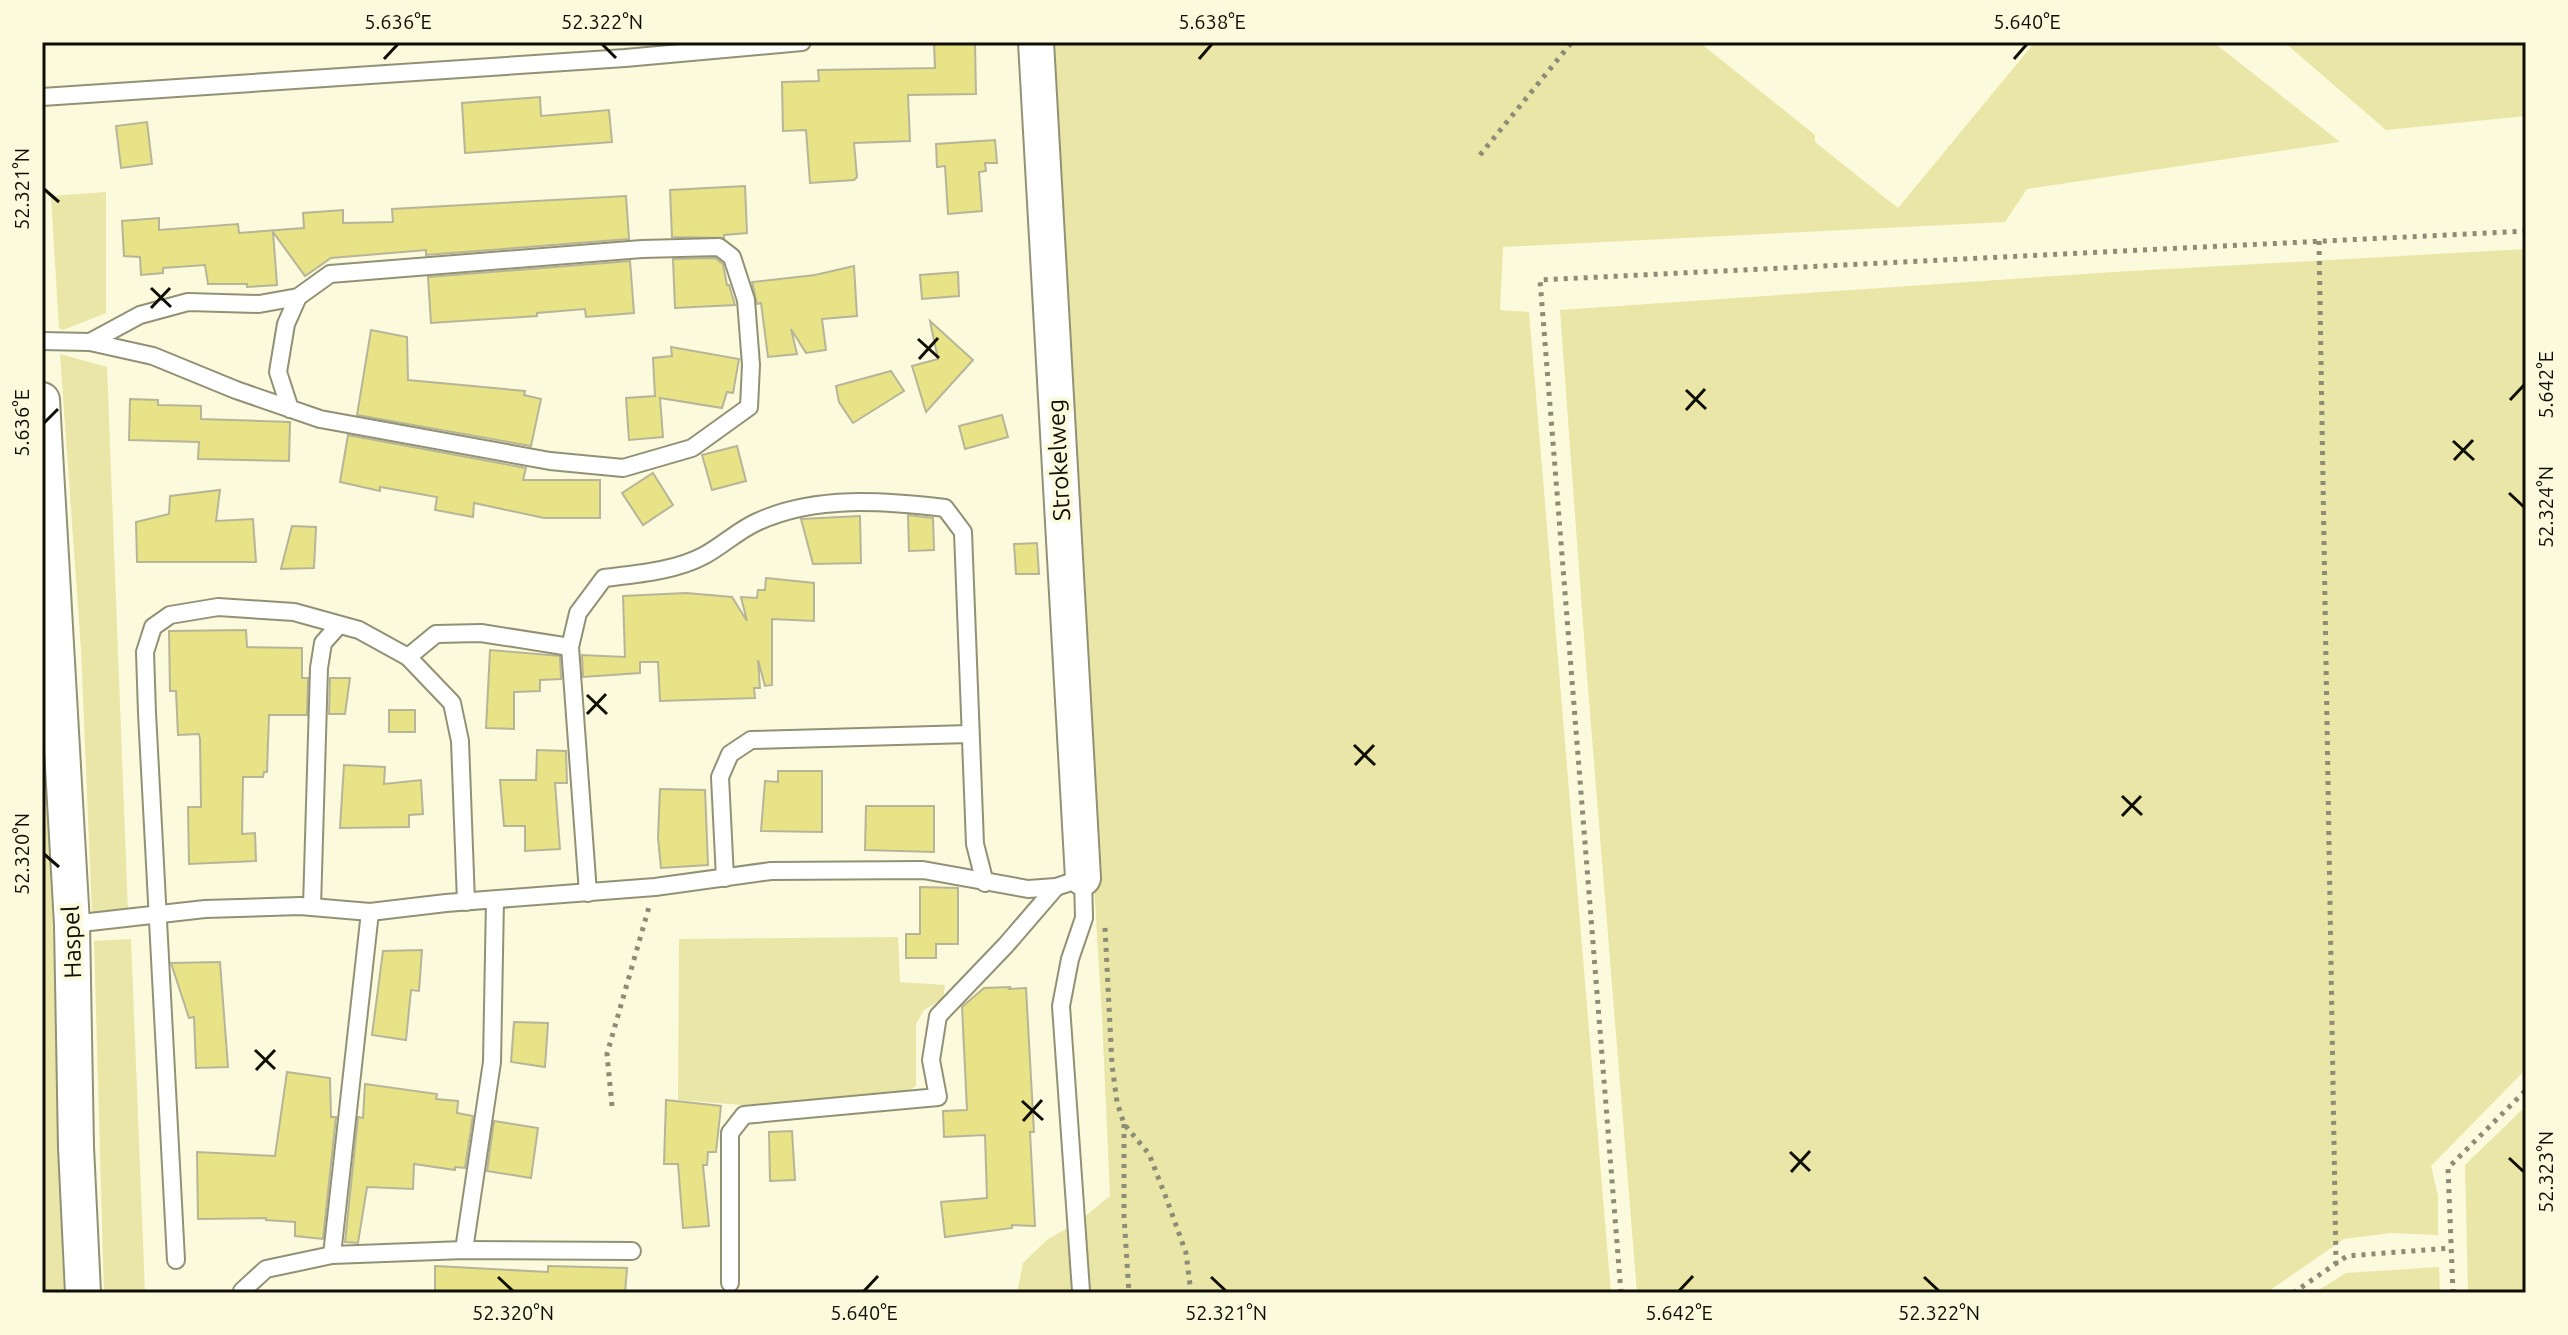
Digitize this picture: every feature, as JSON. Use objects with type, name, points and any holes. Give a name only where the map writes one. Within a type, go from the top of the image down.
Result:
[{"type":"street","name":"Strokelweg","points":[[1036,42],[1069,883]]},
{"type":"street","name":"Haspel","points":[[42,400],[72,924],[76,1147],[83,1293]]},
{"type":"lane","points":[[42,97],[625,58],[802,42]]},
{"type":"lane","points":[[42,341],[90,342],[153,356],[320,419],[550,461],[623,468],[692,448],[749,407],[751,365],[746,300],[732,257],[719,247],[642,249],[330,274],[298,297],[259,304],[188,302],[140,315],[90,342]]},
{"type":"lane","points":[[290,409],[278,372],[286,324],[298,297]]},
{"type":"lane","points":[[588,893],[570,647],[578,613],[604,578],[649,572],[703,556],[758,521],[819,504],[897,503],[945,508],[963,532],[975,844],[985,883]]},
{"type":"lane","points":[[176,1260],[145,652],[153,627],[170,615],[218,607],[294,612],[359,630],[408,657],[452,703],[460,741],[466,902]]},
{"type":"lane","points":[[312,907],[319,668],[323,643],[339,625]]},
{"type":"lane","points":[[408,657],[436,634],[481,633],[570,647]]},
{"type":"lane","points":[[725,878],[720,777],[730,754],[751,740],[970,734]]},
{"type":"lane","points":[[72,924],[205,909],[312,907],[370,912],[655,887],[771,871],[923,870],[1028,889],[1069,883]]},
{"type":"lane","points":[[730,1283],[730,1133],[744,1115],[938,1097],[931,1060],[938,1016],[1069,883]]},
{"type":"lane","points":[[1069,883],[1084,918],[1070,959],[1061,1006],[1081,1291]]},
{"type":"lane","points":[[464,1250],[492,1062],[495,900]]},
{"type":"lane","points":[[332,1255],[370,912]]},
{"type":"lane","points":[[242,1291],[266,1269],[332,1255],[464,1250],[632,1251]]},
{"type":"path","points":[[1480,155],[1572,42]]},
{"type":"path","points":[[1621,1293],[1540,280],[2526,231]]},
{"type":"path","points":[[2319,241],[2336,1264]]},
{"type":"path","points":[[612,1106],[607,1054],[655,887]]},
{"type":"path","points":[[1105,920],[1112,1065],[1117,1102],[1124,1124],[1124,1216],[1129,1293]]},
{"type":"path","points":[[2453,1293],[2448,1168],[2526,1090]]},
{"type":"path","points":[[1124,1124],[1149,1154],[1186,1253],[1191,1293]]},
{"type":"path","points":[[2293,1293],[2347,1256],[2451,1248]]},
{"type":"shaded area","points":[[1043,42],[1699,42],[1815,135],[1815,142],[1898,208],[2035,42],[2213,42],[2340,142],[2027,189],[2005,222],[1503,247],[1500,310],[1529,312],[1611,1293],[1017,1293],[1023,1263],[1048,1239],[1077,1223],[1110,1196]]},
{"type":"shaded area","points":[[2284,42],[2526,42],[2526,116],[2386,130]]},
{"type":"shaded area","points":[[106,192],[106,313],[63,330],[59,328],[51,196]]},
{"type":"shaded area","points":[[2526,249],[2526,1069],[2431,1166],[2438,1196],[2438,1235],[2391,1233],[2344,1239],[2266,1293],[1637,1293],[1560,310],[2114,272]]},
{"type":"shaded area","points":[[60,354],[107,367],[128,912],[92,915],[81,649]]},
{"type":"shaded area","points":[[42,561],[76,1293],[42,1293]]},
{"type":"shaded area","points":[[898,937],[900,982],[945,985],[943,999],[924,1010],[916,1024],[916,1086],[902,1095],[742,1105],[678,1100],[679,939]]},
{"type":"shaded area","points":[[131,939],[145,1293],[104,1293],[94,941]]},
{"type":"shaded area","points":[[2526,1106],[2526,1293],[2468,1293],[2465,1165]]},
{"type":"shaded area","points":[[2439,1267],[2440,1293],[2314,1293],[2346,1273]]},
{"type":"building","points":[[934,42],[975,42],[976,94],[908,95],[910,141],[854,143],[857,177],[854,180],[810,183],[806,130],[783,131],[782,82],[819,81],[818,70],[935,68]]},
{"type":"building","points":[[540,97],[541,116],[609,110],[612,142],[465,153],[462,103]]},
{"type":"building","points":[[147,122],[152,164],[121,168],[116,126]]},
{"type":"building","points":[[995,140],[997,163],[985,163],[986,171],[979,172],[982,211],[948,214],[945,166],[937,167],[936,144]]},
{"type":"building","points":[[745,186],[747,233],[724,235],[724,238],[672,237],[670,190]]},
{"type":"building","points":[[626,196],[629,239],[426,255],[426,250],[331,258],[305,276],[273,232],[277,285],[247,287],[247,284],[208,284],[205,265],[163,268],[163,273],[141,275],[140,257],[124,256],[122,221],[159,218],[159,230],[238,224],[239,233],[304,228],[303,213],[343,210],[343,223],[393,222],[392,209]]},
{"type":"building","points":[[715,258],[723,264],[735,305],[675,308],[673,259]]},
{"type":"building","points":[[630,261],[634,313],[586,317],[585,309],[537,313],[537,316],[431,323],[428,277]]},
{"type":"building","points":[[854,266],[857,316],[822,319],[826,350],[806,353],[791,329],[797,354],[768,357],[761,303],[757,304],[752,282],[815,275]]},
{"type":"building","points":[[958,272],[959,296],[922,299],[920,275]]},
{"type":"building","points":[[930,321],[973,360],[926,412],[912,366],[938,359]]},
{"type":"building","points":[[371,330],[407,337],[408,380],[525,391],[524,395],[541,399],[531,446],[357,415]]},
{"type":"building","points":[[671,347],[739,359],[733,393],[727,392],[722,408],[660,398],[663,437],[629,440],[626,398],[655,396],[653,358],[672,356]]},
{"type":"building","points":[[891,371],[904,391],[853,423],[839,402],[836,386]]},
{"type":"building","points":[[130,399],[158,400],[158,405],[201,406],[201,419],[290,422],[289,461],[198,459],[199,442],[129,440]]},
{"type":"building","points":[[1002,415],[1008,437],[965,449],[959,426]]},
{"type":"building","points":[[348,435],[526,468],[523,480],[600,480],[600,518],[544,518],[474,503],[473,517],[435,510],[437,497],[380,487],[380,491],[340,482]]},
{"type":"building","points":[[737,446],[746,481],[712,490],[702,455]]},
{"type":"building","points":[[653,473],[673,505],[643,525],[622,493]]},
{"type":"building","points":[[220,490],[216,521],[253,519],[256,562],[137,562],[136,522],[169,514],[170,496]]},
{"type":"building","points":[[908,515],[933,518],[934,550],[909,551]]},
{"type":"building","points":[[860,516],[861,563],[813,564],[801,519]]},
{"type":"building","points":[[292,526],[316,527],[314,568],[281,569]]},
{"type":"building","points":[[1037,543],[1039,574],[1016,574],[1014,544]]},
{"type":"building","points":[[766,578],[814,583],[814,621],[772,619],[772,685],[765,686],[758,660],[760,688],[754,688],[755,698],[660,701],[658,662],[640,662],[640,673],[583,677],[582,655],[625,657],[623,596],[686,593],[732,597],[747,621],[741,597],[757,598],[758,590],[765,590]]},
{"type":"building","points":[[246,630],[247,647],[302,648],[302,678],[308,678],[307,715],[269,715],[267,772],[263,777],[243,777],[242,834],[255,833],[256,861],[189,864],[188,807],[201,807],[200,739],[199,734],[178,735],[176,691],[170,691],[169,631]]},
{"type":"building","points":[[490,650],[560,656],[561,679],[540,680],[540,691],[514,692],[514,729],[486,728]]},
{"type":"building","points":[[330,678],[350,678],[345,714],[329,714]]},
{"type":"building","points":[[389,710],[415,710],[415,732],[389,732]]},
{"type":"building","points":[[537,750],[566,751],[567,783],[555,783],[560,849],[525,851],[525,826],[504,826],[500,780],[536,780]]},
{"type":"building","points":[[344,765],[385,767],[384,784],[421,780],[423,814],[409,815],[409,827],[340,828]]},
{"type":"building","points":[[778,771],[822,771],[822,832],[761,831],[765,781],[778,782]]},
{"type":"building","points":[[660,789],[705,790],[708,865],[661,868],[658,838]]},
{"type":"building","points":[[866,806],[934,806],[934,852],[865,850]]},
{"type":"building","points":[[920,887],[958,888],[958,944],[936,944],[936,958],[906,958],[906,934],[920,934]]},
{"type":"building","points":[[422,950],[419,991],[411,990],[406,1040],[372,1035],[383,951]]},
{"type":"building","points":[[220,962],[228,1067],[196,1068],[194,1017],[189,1018],[171,963]]},
{"type":"building","points":[[984,988],[1026,988],[1034,1132],[1030,1132],[1035,1226],[1012,1225],[1012,1228],[945,1237],[941,1202],[987,1198],[985,1135],[944,1137],[943,1111],[967,1110],[962,1007]]},
{"type":"building","points":[[514,1022],[548,1023],[545,1067],[511,1062]]},
{"type":"building","points":[[287,1072],[330,1078],[331,1117],[336,1117],[323,1239],[295,1236],[295,1222],[266,1218],[198,1219],[197,1152],[275,1156]]},
{"type":"building","points":[[365,1084],[437,1094],[436,1099],[458,1101],[457,1113],[473,1116],[465,1168],[455,1167],[455,1170],[414,1164],[413,1189],[367,1187],[358,1243],[345,1242],[358,1117],[363,1118]]},
{"type":"building","points":[[666,1100],[721,1106],[716,1152],[708,1152],[707,1165],[703,1165],[709,1226],[683,1228],[678,1164],[664,1164]]},
{"type":"building","points":[[494,1121],[538,1128],[531,1178],[487,1171]]},
{"type":"building","points":[[792,1131],[795,1180],[770,1181],[769,1132]]},
{"type":"building","points":[[435,1266],[548,1272],[548,1266],[627,1268],[625,1293],[435,1293]]}]
